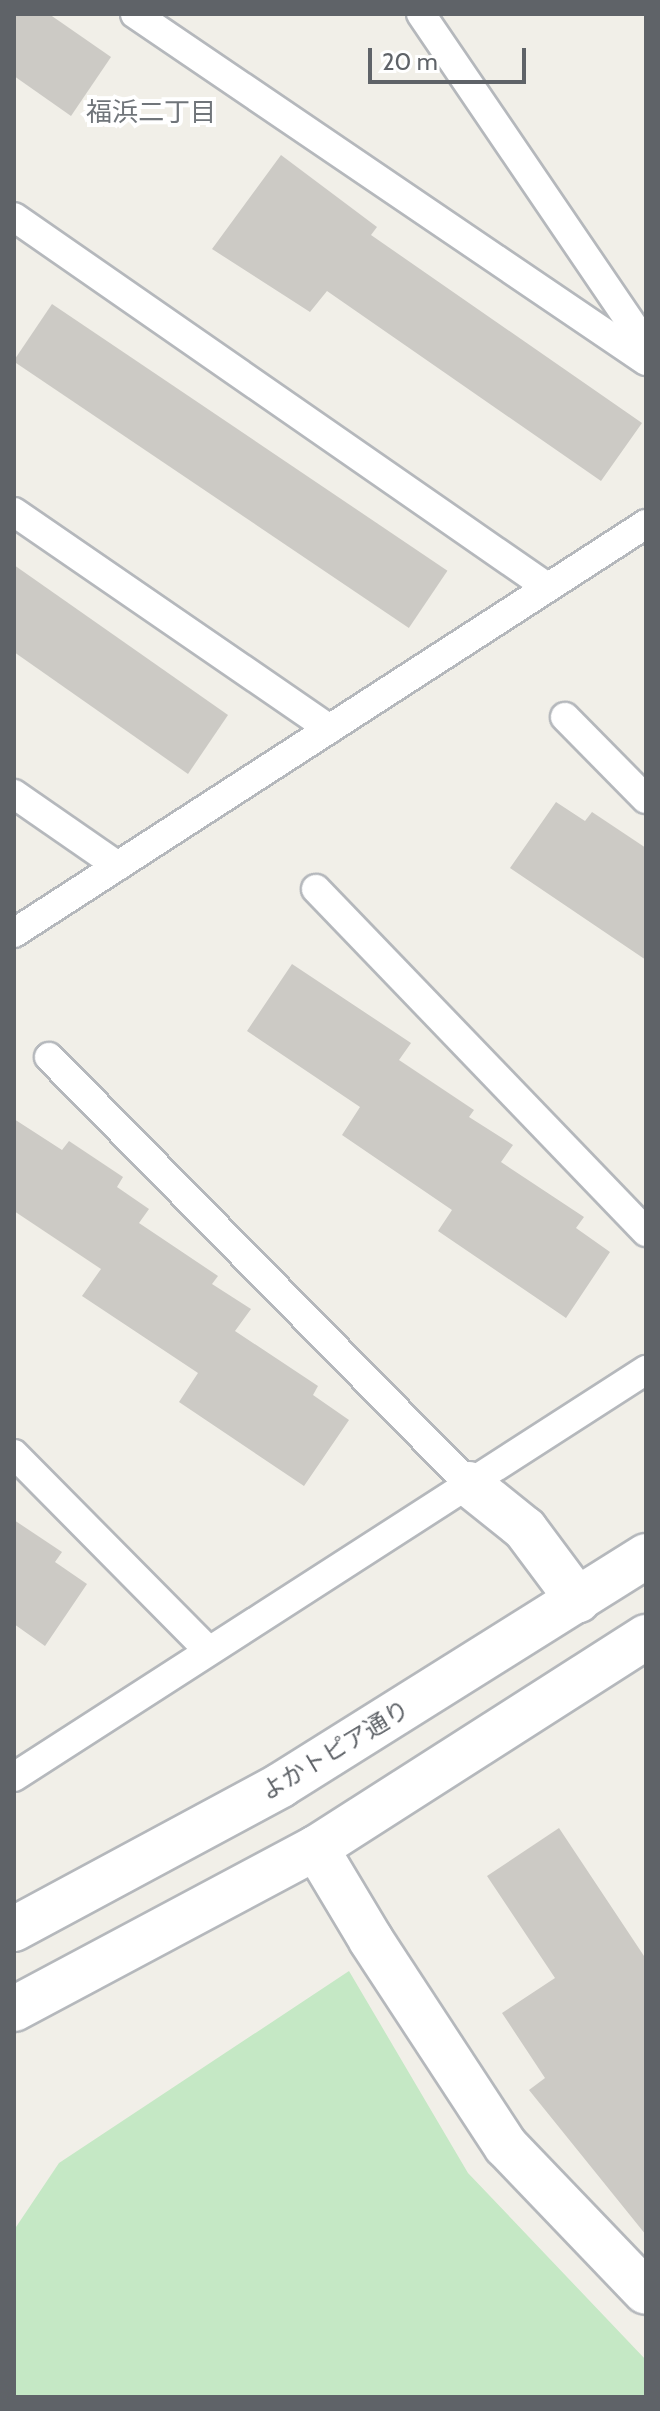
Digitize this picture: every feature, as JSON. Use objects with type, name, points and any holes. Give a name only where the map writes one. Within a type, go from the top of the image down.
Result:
[{"type":"street","points":[[469,1484],[525,1529],[578,1600]]},
{"type":"street","name":"よかトピア通り","points":[[14,1929],[281,1785],[646,1556]]},
{"type":"street","points":[[14,2009],[316,1848],[646,1637]]},
{"type":"street","points":[[316,1848],[371,1940],[506,2146],[646,2292]]},
{"type":"lane","points":[[135,14],[646,361]]},
{"type":"lane","points":[[421,14],[646,345]]},
{"type":"lane","points":[[14,217],[547,587]]},
{"type":"lane","points":[[14,512],[330,729]]},
{"type":"lane","points":[[14,933],[646,524]]},
{"type":"lane","points":[[565,717],[646,799]]},
{"type":"lane","points":[[14,794],[118,866]]},
{"type":"lane","points":[[316,889],[646,1232]]},
{"type":"lane","points":[[49,1057],[469,1484]]},
{"type":"lane","points":[[14,1777],[646,1370]]},
{"type":"lane","points":[[14,1454],[209,1651]]},
{"type":"green space","points":[[349,1971],[468,2173],[646,2360],[646,2397],[14,2397],[14,2230],[59,2163]]},
{"type":"building","points":[[14,14],[49,14],[111,57],[71,116],[14,76]]},
{"type":"building","points":[[281,155],[377,227],[371,235],[642,423],[601,481],[327,291],[310,312],[212,249]]},
{"type":"building","points":[[52,304],[447,571],[409,628],[14,362]]},
{"type":"building","points":[[14,565],[228,715],[188,774],[14,652]]},
{"type":"building","points":[[556,802],[585,821],[592,812],[646,848],[646,960],[510,868]]},
{"type":"building","points":[[292,964],[411,1043],[399,1060],[474,1110],[469,1117],[513,1145],[501,1162],[584,1217],[576,1228],[610,1252],[566,1318],[438,1231],[452,1210],[342,1135],[360,1107],[247,1031]]},
{"type":"building","points":[[14,1119],[62,1150],[69,1141],[123,1177],[117,1187],[149,1209],[139,1223],[218,1276],[212,1284],[251,1309],[235,1331],[318,1386],[313,1395],[349,1420],[304,1486],[179,1402],[198,1373],[82,1296],[101,1269],[14,1211]]},
{"type":"building","points":[[14,1520],[62,1552],[55,1562],[87,1584],[45,1646],[14,1624]]},
{"type":"building","points":[[559,1828],[646,1959],[646,2235],[529,2090],[545,2078],[502,2013],[555,1978],[487,1876]]},
{"type":"district","name":"福浜二丁目","points":[[151,113]]}]
